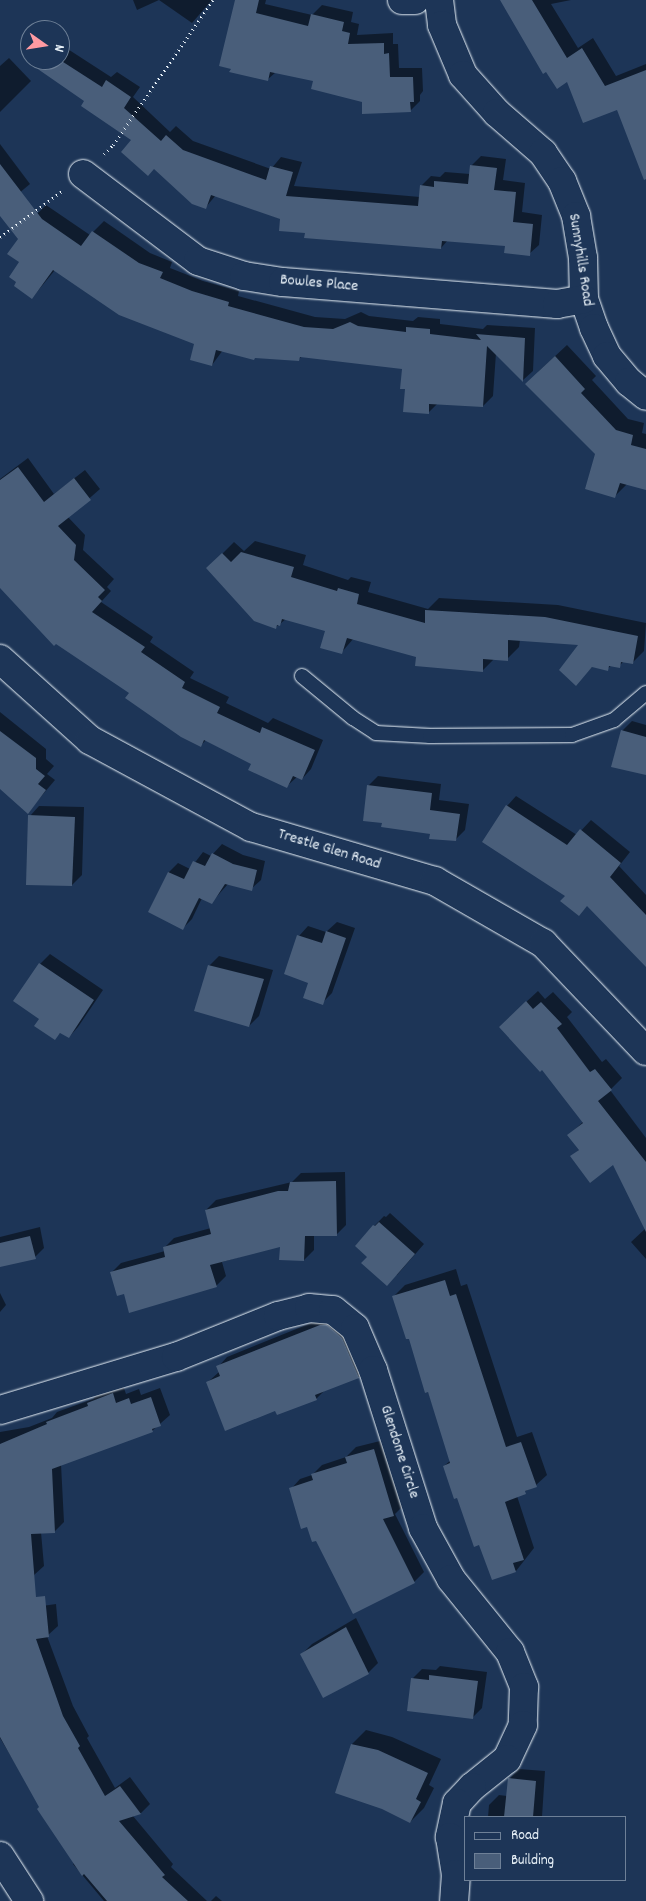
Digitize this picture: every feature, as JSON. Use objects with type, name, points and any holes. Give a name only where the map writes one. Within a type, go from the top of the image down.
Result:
[{"type":"street","points":[[402,0],[415,0]]},
{"type":"street","name":"Sunnyhills Road","points":[[439,0],[442,25],[463,74],[497,113],[543,153],[562,181],[576,216],[583,258],[584,299],[594,328],[607,356],[629,382],[646,396]]},
{"type":"street","name":"Bowles Place","points":[[83,174],[198,261],[244,276],[283,282],[557,304],[584,299]]},
{"type":"street","name":"Trestle Glen Road","points":[[0,659],[90,740],[251,827],[435,881],[543,942],[646,1051]]},
{"type":"street","name":"Glendome Circle","points":[[0,1410],[176,1356],[278,1316],[309,1308],[333,1310],[355,1328],[373,1370],[423,1528],[452,1579],[510,1652],[524,1687],[523,1725],[507,1759],[472,1787],[457,1804],[450,1837],[456,1874],[454,1901]]},
{"type":"street","points":[[0,1856],[29,1901]]},
{"type":"lane","points":[[302,676],[353,718],[376,733],[430,736],[572,734],[614,720],[646,693]]},
{"type":"path","points":[[0,237],[83,174],[113,145],[213,0]]},
{"type":"building","points":[[235,0],[259,0],[256,13],[308,26],[311,14],[344,22],[342,31],[350,33],[348,44],[384,43],[384,54],[389,53],[390,77],[413,77],[414,102],[410,102],[411,112],[362,114],[362,102],[311,89],[313,81],[270,72],[268,81],[229,72],[231,69],[219,66]]},
{"type":"building","points":[[500,0],[532,0],[567,58],[582,48],[605,86],[646,70],[646,179],[644,180],[617,110],[583,123],[567,82],[557,89],[546,72],[543,74]]},
{"type":"building","points":[[70,66],[102,87],[106,80],[131,97],[124,108],[161,141],[166,135],[183,150],[266,180],[270,166],[293,172],[286,196],[418,206],[420,185],[434,187],[434,181],[468,184],[470,165],[497,168],[494,190],[516,192],[513,222],[533,224],[530,256],[504,253],[505,246],[442,241],[441,249],[304,238],[305,233],[279,231],[280,219],[211,195],[206,209],[192,204],[154,169],[148,176],[121,152],[131,140],[81,106],[84,101],[39,70],[70,70]]},
{"type":"building","points":[[0,164],[42,219],[81,246],[92,231],[139,263],[163,272],[160,278],[192,291],[229,302],[228,306],[304,327],[333,329],[350,322],[358,326],[406,332],[406,327],[430,329],[430,334],[481,340],[476,334],[525,338],[523,382],[487,346],[483,407],[429,404],[429,414],[403,412],[405,389],[400,389],[402,369],[300,357],[299,361],[255,358],[254,360],[216,350],[212,366],[190,360],[194,344],[119,315],[53,270],[32,299],[14,286],[16,282],[9,277],[19,262],[7,254],[18,239],[0,216]]},
{"type":"building","points":[[555,356],[585,389],[581,393],[616,430],[633,435],[631,445],[646,449],[646,490],[620,483],[615,498],[585,489],[595,454],[525,384]]},
{"type":"building","points":[[18,467],[44,502],[74,478],[91,500],[58,526],[76,545],[74,560],[105,590],[98,597],[102,601],[92,612],[145,647],[141,652],[185,682],[182,688],[220,707],[217,713],[260,733],[262,727],[315,750],[302,780],[293,776],[287,788],[248,770],[251,764],[204,740],[201,747],[181,737],[125,698],[129,693],[56,644],[54,646],[0,588],[0,480]]},
{"type":"building","points":[[241,552],[294,567],[291,577],[337,591],[338,588],[359,594],[357,604],[425,623],[425,610],[545,617],[638,636],[633,664],[621,662],[620,668],[609,666],[608,671],[592,667],[576,686],[559,670],[578,645],[508,640],[508,661],[483,659],[483,672],[415,666],[416,657],[347,638],[342,654],[320,648],[325,631],[282,619],[280,626],[277,625],[276,629],[254,621],[206,568],[222,553],[231,562]]},
{"type":"building","points":[[621,730],[646,737],[646,775],[611,767]]},
{"type":"building","points":[[0,731],[36,758],[36,769],[45,776],[38,784],[46,790],[28,814],[0,789]]},
{"type":"building","points":[[367,785],[432,793],[430,810],[460,814],[456,841],[429,839],[430,834],[381,827],[382,823],[363,821]]},
{"type":"building","points":[[506,805],[567,845],[580,829],[621,863],[610,877],[646,915],[646,967],[587,906],[579,916],[560,901],[565,896],[482,842]]},
{"type":"building","points":[[28,815],[75,817],[72,886],[26,885]]},
{"type":"building","points":[[212,853],[233,864],[257,870],[252,891],[225,884],[212,904],[199,898],[183,930],[148,912],[168,872],[184,879],[193,861],[205,866]]},
{"type":"building","points":[[326,931],[346,938],[323,1005],[303,998],[308,983],[284,974],[297,935],[322,943]]},
{"type":"building","points":[[39,963],[94,1000],[69,1038],[60,1033],[55,1040],[34,1026],[39,1019],[13,1001]]},
{"type":"building","points":[[208,965],[264,979],[249,1027],[194,1011]]},
{"type":"building","points":[[526,1001],[533,1009],[541,1002],[562,1024],[557,1028],[590,1072],[595,1069],[612,1090],[598,1101],[646,1162],[646,1232],[613,1165],[590,1183],[570,1156],[579,1150],[567,1135],[583,1123],[542,1070],[540,1072],[499,1027]]},
{"type":"building","points":[[336,1181],[337,1236],[305,1236],[304,1261],[279,1260],[280,1247],[210,1265],[217,1287],[129,1313],[124,1294],[117,1296],[110,1272],[165,1257],[163,1247],[211,1234],[205,1210],[278,1191],[288,1191],[290,1182]]},
{"type":"building","points":[[379,1222],[415,1254],[387,1286],[361,1263],[367,1257],[355,1246],[373,1225],[375,1226]]},
{"type":"building","points":[[30,1236],[36,1259],[0,1267],[0,1243]]},
{"type":"building","points":[[445,1280],[450,1296],[456,1294],[506,1447],[521,1442],[537,1487],[525,1491],[526,1494],[505,1502],[524,1560],[513,1563],[516,1572],[492,1580],[479,1545],[474,1547],[457,1498],[454,1499],[443,1466],[450,1463],[428,1392],[425,1393],[409,1339],[406,1339],[392,1296]]},
{"type":"building","points":[[320,1325],[327,1325],[342,1338],[359,1378],[315,1395],[317,1400],[277,1415],[275,1411],[225,1431],[206,1382],[220,1376],[216,1366]]},
{"type":"building","points":[[113,1393],[116,1403],[129,1398],[131,1404],[151,1397],[161,1426],[152,1429],[153,1432],[52,1469],[55,1533],[31,1534],[36,1597],[45,1596],[49,1637],[36,1639],[63,1716],[80,1746],[78,1748],[105,1796],[120,1786],[141,1814],[119,1821],[165,1875],[162,1877],[188,1901],[107,1901],[84,1874],[82,1876],[37,1809],[39,1807],[0,1737],[0,1444],[47,1424],[46,1422],[88,1406],[87,1403]]},
{"type":"building","points":[[374,1449],[394,1516],[383,1519],[415,1583],[353,1614],[316,1541],[312,1542],[307,1527],[301,1529],[289,1488],[313,1480],[311,1474],[347,1463],[345,1457]]},
{"type":"building","points":[[346,1627],[369,1674],[323,1698],[300,1654]]},
{"type":"building","points":[[429,1675],[478,1681],[473,1719],[407,1711],[411,1678],[429,1680]]},
{"type":"building","points":[[351,1744],[378,1750],[428,1773],[416,1799],[421,1802],[410,1823],[382,1809],[335,1793]]},
{"type":"building","points":[[508,1778],[536,1781],[533,1816],[504,1816]]}]
